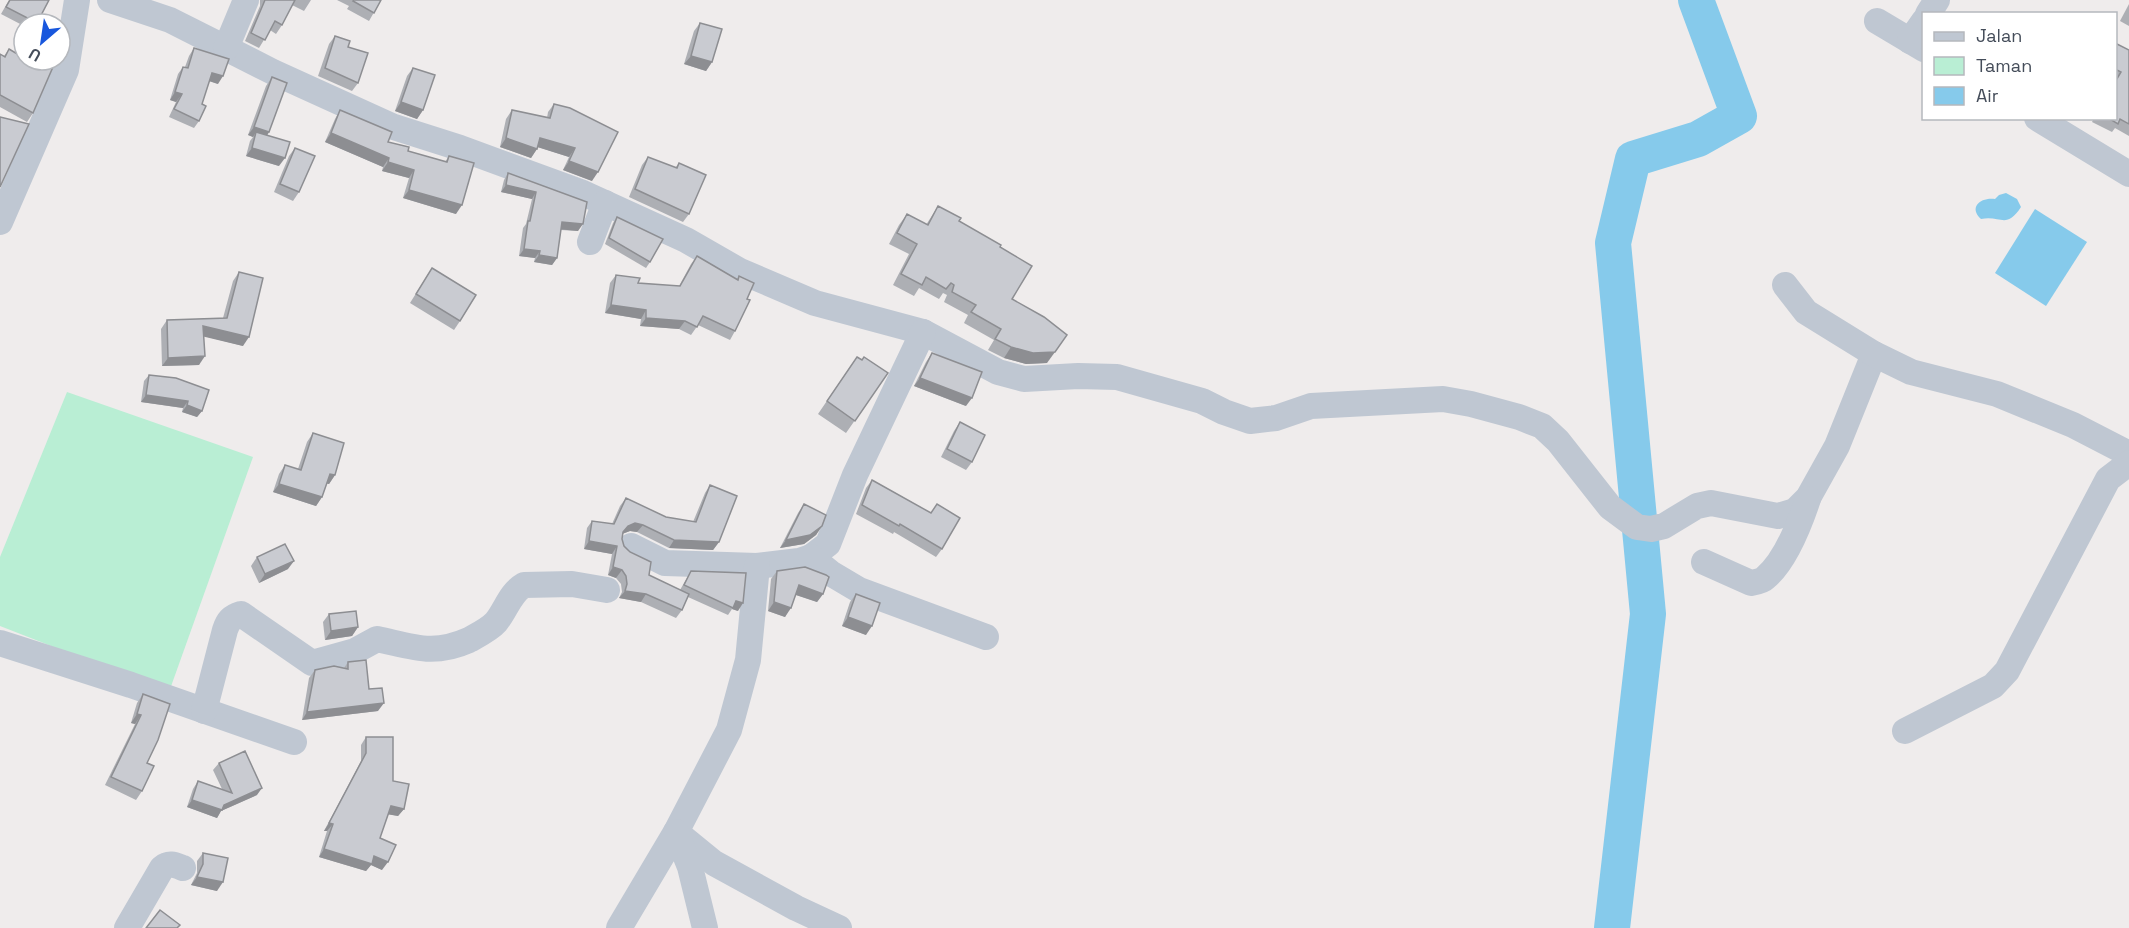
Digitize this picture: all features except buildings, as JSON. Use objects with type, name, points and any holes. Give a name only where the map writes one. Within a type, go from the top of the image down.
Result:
[{"type":"street","points":[[0,222],[66,70],[77,0]]},
{"type":"street","points":[[110,0],[170,20],[273,72],[394,127],[491,159],[605,203],[686,240],[740,271],[815,303],[923,332],[998,372],[1024,379],[1078,376],[1117,377],[1202,401],[1250,421],[1276,418],[1311,406],[1443,399],[1471,404],[1542,426],[1558,441],[1610,507],[1637,527],[1651,529],[1664,526],[1696,506],[1711,503],[1778,516],[1795,511],[1808,498]]},
{"type":"street","points":[[226,48],[246,0]]},
{"type":"street","points":[[1877,21],[1919,37]]},
{"type":"street","points":[[2040,120],[2129,174]]},
{"type":"street","points":[[590,242],[605,203]]},
{"type":"street","points":[[1785,285],[1806,312],[1874,354],[1911,372],[1997,394],[2073,425],[2129,454]]},
{"type":"street","points":[[631,546],[665,562],[757,566],[799,561],[811,557],[828,544],[855,475],[923,332]]},
{"type":"street","points":[[1704,562],[1751,583],[1764,579],[1787,550],[1808,498],[1837,446],[1874,354]]},
{"type":"street","points":[[1905,731],[1993,686],[2007,671],[2108,478],[2129,463]]},
{"type":"street","points":[[811,557],[859,591],[986,637]]},
{"type":"street","points":[[619,928],[676,832],[729,730],[748,660],[757,566]]},
{"type":"street","points":[[204,711],[225,630],[228,621],[233,616],[241,614],[312,663],[355,651],[377,639],[422,648],[451,647],[475,637],[494,625],[512,596],[518,588],[524,585],[572,585],[607,590]]},
{"type":"street","points":[[0,643],[294,742]]},
{"type":"street","points":[[676,832],[690,867],[705,928]]},
{"type":"street","points":[[676,832],[714,863],[796,908],[839,928]]},
{"type":"street","points":[[127,928],[162,868],[173,864],[183,868]]},
{"type":"green space","points":[[67,392],[253,457],[169,692],[0,626],[0,557]]},
{"type":"water","points":[[2006,193],[2017,199],[2021,207],[2011,218],[2007,220],[1981,219],[1977,215],[1976,207],[1981,201],[1995,199]]},
{"type":"water","points":[[2035,209],[2087,242],[2046,306],[1995,273]]},
{"type":"waterway","points":[[1612,928],[1648,614],[1613,243],[1633,159],[1698,139],[1739,116],[1696,0]]}]
